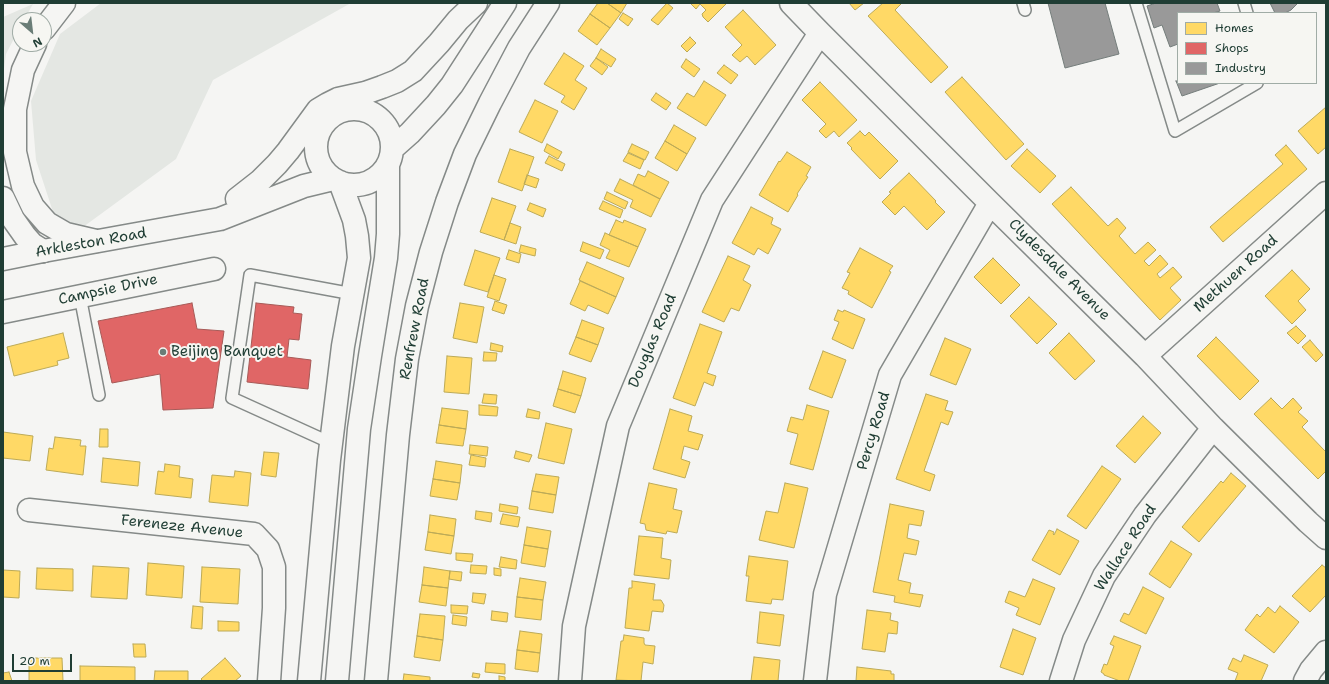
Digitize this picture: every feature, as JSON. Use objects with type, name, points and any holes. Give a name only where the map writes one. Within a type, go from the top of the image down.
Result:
[{"type":"main road","points":[[52,19],[64,3]]},
{"type":"main road","points":[[366,111],[411,90],[442,63],[455,45],[476,3]]},
{"type":"main road","points":[[237,199],[260,181],[288,152],[318,110],[338,99],[365,93],[397,81],[413,71],[439,44],[458,20],[476,3]]},
{"type":"main road","points":[[336,181],[354,185],[368,182],[376,178],[383,171],[390,156],[452,85],[505,3]]},
{"type":"main road","name":"Renfrew Road","points":[[376,681],[398,435],[407,359],[423,283],[447,202],[465,154],[519,48],[548,3]]},
{"type":"main road","name":"Clydesdale Avenue","points":[[791,3],[1145,356],[1214,428],[1326,538]]},
{"type":"main road","name":"Douglas Road","points":[[570,681],[574,626],[618,426],[712,200],[820,33]]},
{"type":"main road","points":[[31,52],[23,70],[15,109],[15,152],[23,186],[33,207],[47,223],[66,234],[96,241]]},
{"type":"main road","points":[[309,681],[331,443],[343,346],[359,258],[358,236],[354,220],[336,181],[324,171],[318,161],[316,150],[317,138],[327,120],[335,114],[350,110],[366,111],[377,117],[385,125],[390,136],[390,156],[386,258],[359,428],[337,681]]},
{"type":"main road","name":"Arkleston Road","points":[[179,227],[276,178],[317,138]]},
{"type":"main road","name":"Arkleston Road","points":[[3,259],[220,219],[304,186],[336,181]]},
{"type":"main road","name":"Methuen Road","points":[[1145,356],[1324,200]]},
{"type":"main road","name":"Percy Road","points":[[815,681],[825,594],[890,376],[990,203]]},
{"type":"main road","points":[[4,208],[32,244],[43,251]]},
{"type":"main road","name":"Campsie Drive","points":[[3,312],[214,269]]},
{"type":"main road","name":"Wallace Road","points":[[1061,681],[1074,640],[1104,576],[1145,514],[1214,428]]},
{"type":"main road","name":"Fereneze Avenue","points":[[29,510],[254,534],[268,549],[274,567],[274,608],[269,681]]},
{"type":"main road","points":[[1305,681],[1311,670],[1326,652]]},
{"type":"lane","points":[[1136,3],[1175,131],[1255,84]]},
{"type":"lane","points":[[331,443],[232,398],[250,275],[352,294]]},
{"type":"lane","points":[[80,296],[99,395]]},
{"type":"shaded area","points":[[101,3],[351,3],[213,80],[176,159],[79,230],[55,218],[36,160],[31,101],[60,34]]},
{"type":"shaded area","points":[[33,4],[28,12],[15,12]]},
{"type":"shaded area","points":[[12,13],[12,42],[6,54],[3,76],[3,17]]},
{"type":"building: Homes","points":[[598,3],[607,3],[621,13],[610,28],[590,14]]},
{"type":"building: Homes","points":[[607,3],[627,3],[621,13]]},
{"type":"building: Homes","points":[[667,3],[673,8],[658,25],[651,20]]},
{"type":"building: Homes","points":[[690,3],[727,3],[708,22],[702,14],[706,10],[700,4],[696,9]]},
{"type":"building: Homes","points":[[849,3],[864,3],[855,10]]},
{"type":"building: Homes","points":[[883,3],[902,3],[895,10],[948,67],[931,83],[868,16]]},
{"type":"building: Homes","points":[[743,10],[776,45],[755,65],[747,56],[740,62],[732,55],[742,45],[725,27]]},
{"type":"building: Homes","points":[[623,13],[633,19],[628,26],[619,19]]},
{"type":"building: Homes","points":[[590,14],[610,28],[597,45],[578,31]]},
{"type":"building: Homes","points":[[690,37],[696,43],[687,52],[681,46]]},
{"type":"building: Homes","points":[[601,49],[616,59],[611,67],[596,58]]},
{"type":"building: Homes","points":[[564,53],[584,66],[575,80],[587,88],[574,110],[561,102],[565,96],[544,84]]},
{"type":"building: Homes","points":[[596,58],[608,67],[602,75],[590,66]]},
{"type":"building: Homes","points":[[686,59],[700,69],[694,77],[681,67]]},
{"type":"building: Homes","points":[[724,65],[738,75],[731,84],[717,73]]},
{"type":"building: Homes","points":[[962,77],[1024,144],[1006,160],[945,92]]},
{"type":"building: Homes","points":[[704,81],[726,95],[706,126],[677,108],[687,93],[694,97]]},
{"type":"building: Homes","points":[[820,82],[857,120],[839,137],[834,131],[826,138],[819,131],[826,124],[802,100]]},
{"type":"building: Homes","points":[[656,93],[671,103],[666,110],[651,100]]},
{"type":"building: Homes","points":[[535,100],[558,111],[542,143],[519,132]]},
{"type":"building: Homes","points":[[1326,107],[1326,147],[1318,154],[1298,131]]},
{"type":"building: Homes","points":[[674,125],[696,138],[687,154],[665,141]]},
{"type":"building: Homes","points":[[860,131],[865,136],[869,132],[898,161],[880,179],[847,143]]},
{"type":"building: Homes","points":[[665,141],[687,154],[677,171],[655,158]]},
{"type":"building: Homes","points":[[547,144],[562,152],[558,159],[544,151]]},
{"type":"building: Homes","points":[[632,144],[649,152],[645,160],[628,152]]},
{"type":"building: Homes","points":[[1286,145],[1307,169],[1223,242],[1210,227],[1283,164],[1275,155]]},
{"type":"building: Homes","points":[[510,149],[534,157],[522,191],[498,182]]},
{"type":"building: Homes","points":[[1027,149],[1056,176],[1040,193],[1011,166]]},
{"type":"building: Homes","points":[[787,152],[811,167],[806,176],[808,177],[788,212],[759,195],[779,161],[780,162]]},
{"type":"building: Homes","points":[[628,153],[644,160],[640,169],[623,161]]},
{"type":"building: Homes","points":[[549,156],[565,164],[562,171],[545,163]]},
{"type":"building: Homes","points":[[648,171],[669,182],[660,199],[633,185],[638,174],[645,177]]},
{"type":"building: Homes","points":[[909,173],[945,212],[927,230],[904,206],[895,215],[882,202],[891,193],[889,192]]},
{"type":"building: Homes","points":[[527,175],[539,179],[536,188],[524,184]]},
{"type":"building: Homes","points":[[620,179],[660,199],[651,217],[630,207],[633,200],[614,191]]},
{"type":"building: Homes","points":[[1071,187],[1108,226],[1117,218],[1126,228],[1119,236],[1135,254],[1148,242],[1156,250],[1144,261],[1149,266],[1160,255],[1168,264],[1157,274],[1160,278],[1173,267],[1182,277],[1170,288],[1181,300],[1160,320],[1052,204]]},
{"type":"building: Homes","points":[[607,192],[628,202],[625,209],[604,199]]},
{"type":"building: Homes","points":[[492,198],[516,206],[504,240],[480,232]]},
{"type":"building: Homes","points":[[603,201],[623,210],[620,218],[599,209]]},
{"type":"building: Homes","points":[[530,203],[546,209],[543,217],[527,210]]},
{"type":"building: Homes","points":[[751,207],[773,218],[771,224],[781,229],[768,254],[758,248],[754,255],[732,243]]},
{"type":"building: Homes","points":[[616,220],[623,223],[624,220],[646,229],[638,247],[609,235]]},
{"type":"building: Homes","points":[[510,223],[521,227],[516,244],[504,240]]},
{"type":"building: Homes","points":[[605,233],[638,247],[629,267],[606,258],[610,250],[600,245]]},
{"type":"building: Homes","points":[[583,242],[604,250],[600,259],[580,251]]},
{"type":"building: Homes","points":[[521,245],[536,249],[535,256],[519,252]]},
{"type":"building: Homes","points":[[860,248],[893,266],[889,271],[891,272],[872,308],[848,294],[849,291],[842,288],[850,273],[847,272]]},
{"type":"building: Homes","points":[[475,250],[500,258],[488,292],[464,285]]},
{"type":"building: Homes","points":[[509,250],[521,254],[519,263],[506,259]]},
{"type":"building: Homes","points":[[728,256],[750,266],[743,280],[751,285],[739,311],[731,308],[724,322],[702,312]]},
{"type":"building: Homes","points":[[993,258],[1020,285],[1001,304],[974,277]]},
{"type":"building: Homes","points":[[587,262],[624,278],[616,297],[579,280]]},
{"type":"building: Homes","points":[[1292,270],[1310,289],[1298,301],[1306,310],[1292,324],[1265,296]]},
{"type":"building: Homes","points":[[494,275],[506,279],[499,301],[487,297]]},
{"type":"building: Homes","points":[[580,281],[616,297],[608,314],[588,305],[585,311],[570,304]]},
{"type":"building: Homes","points":[[1029,297],[1057,324],[1037,344],[1010,316]]},
{"type":"building: Homes","points":[[495,301],[507,305],[504,314],[492,310]]},
{"type":"building: Homes","points":[[460,303],[484,307],[477,343],[453,338]]},
{"type":"building: Homes","points":[[838,310],[843,312],[844,310],[865,319],[853,349],[832,339],[839,322],[834,320]]},
{"type":"building: Homes","points":[[582,320],[604,328],[598,345],[576,337]]},
{"type":"building: Homes","points":[[700,324],[722,332],[707,373],[716,376],[713,386],[704,382],[695,406],[673,398]]},
{"type":"building: Homes","points":[[1296,326],[1306,336],[1298,344],[1287,333]]},
{"type":"building: Homes","points":[[63,333],[69,358],[57,361],[58,365],[14,376],[7,347]]},
{"type":"building: Homes","points":[[1069,333],[1095,361],[1075,380],[1049,353]]},
{"type":"building: Homes","points":[[576,337],[598,345],[591,362],[569,354]]},
{"type":"building: Homes","points":[[1216,337],[1259,381],[1240,400],[1197,356]]},
{"type":"building: Homes","points":[[945,338],[971,349],[956,385],[930,375]]},
{"type":"building: Homes","points":[[1310,340],[1323,355],[1316,362],[1302,347]]},
{"type":"building: Homes","points":[[491,343],[503,346],[502,352],[490,350]]},
{"type":"building: Homes","points":[[823,351],[846,360],[832,398],[809,389]]},
{"type":"building: Homes","points":[[484,352],[497,353],[496,361],[483,361]]},
{"type":"building: Homes","points":[[447,356],[472,358],[469,394],[444,392]]},
{"type":"building: Homes","points":[[563,371],[586,378],[581,396],[558,389]]},
{"type":"building: Homes","points":[[558,389],[581,396],[575,413],[553,406]]},
{"type":"building: Homes","points":[[484,394],[497,395],[496,404],[482,403]]},
{"type":"building: Homes","points":[[926,394],[948,401],[945,410],[953,412],[948,425],[941,422],[924,471],[935,475],[930,491],[896,479]]},
{"type":"building: Homes","points":[[1271,398],[1282,409],[1293,398],[1302,408],[1298,412],[1308,421],[1302,427],[1326,451],[1326,471],[1318,479],[1254,414]]},
{"type":"building: Homes","points":[[479,405],[498,407],[497,416],[479,415]]},
{"type":"building: Homes","points":[[807,405],[829,411],[813,470],[790,464],[798,434],[787,431],[791,417],[803,420]]},
{"type":"building: Homes","points":[[442,408],[468,411],[466,429],[439,425]]},
{"type":"building: Homes","points":[[528,409],[540,412],[539,419],[526,417]]},
{"type":"building: Homes","points":[[670,409],[692,416],[688,431],[703,435],[698,450],[684,446],[681,459],[690,462],[685,478],[653,469]]},
{"type":"building: Homes","points":[[1143,416],[1161,433],[1135,463],[1116,446]]},
{"type":"building: Homes","points":[[546,423],[572,429],[564,464],[538,458]]},
{"type":"building: Homes","points":[[439,425],[466,429],[463,446],[436,443]]},
{"type":"building: Homes","points":[[100,429],[108,429],[108,447],[99,447]]},
{"type":"building: Homes","points":[[3,432],[33,436],[30,461],[3,458]]},
{"type":"building: Homes","points":[[55,437],[81,440],[80,446],[86,446],[83,475],[46,470],[49,448],[53,449]]},
{"type":"building: Homes","points":[[470,445],[488,447],[487,456],[469,454]]},
{"type":"building: Homes","points":[[516,451],[532,455],[529,462],[514,458]]},
{"type":"building: Homes","points":[[264,452],[279,453],[276,477],[261,475]]},
{"type":"building: Homes","points":[[471,455],[486,458],[485,467],[469,465]]},
{"type":"building: Homes","points":[[103,458],[140,462],[138,486],[101,482]]},
{"type":"building: Homes","points":[[436,461],[462,465],[460,483],[433,479]]},
{"type":"building: Homes","points":[[165,464],[180,466],[179,477],[193,479],[191,498],[155,494],[158,471],[164,472]]},
{"type":"building: Homes","points":[[1102,466],[1121,479],[1086,529],[1067,516]]},
{"type":"building: Homes","points":[[235,471],[251,473],[248,506],[209,502],[212,475],[234,477]]},
{"type":"building: Homes","points":[[1231,473],[1246,486],[1199,542],[1182,527],[1221,481],[1223,483]]},
{"type":"building: Homes","points":[[536,474],[559,477],[556,495],[532,491]]},
{"type":"building: Homes","points":[[433,479],[460,483],[457,500],[430,496]]},
{"type":"building: Homes","points":[[649,483],[677,489],[673,509],[682,511],[677,533],[667,531],[666,534],[646,530],[645,524],[640,523]]},
{"type":"building: Homes","points":[[785,483],[808,488],[794,548],[759,540],[766,511],[778,513]]},
{"type":"building: Homes","points":[[532,491],[556,495],[553,513],[529,509]]},
{"type":"building: Homes","points":[[500,504],[518,507],[517,514],[499,511]]},
{"type":"building: Homes","points":[[890,504],[924,511],[921,526],[909,524],[907,538],[919,541],[916,555],[904,553],[898,580],[911,583],[909,593],[923,595],[920,607],[894,602],[895,596],[873,592]]},
{"type":"building: Homes","points":[[476,511],[492,513],[491,522],[475,519]]},
{"type":"building: Homes","points":[[503,514],[520,517],[518,527],[500,524]]},
{"type":"building: Homes","points":[[430,515],[456,519],[454,536],[428,532]]},
{"type":"building: Homes","points":[[527,527],[551,531],[548,549],[524,545]]},
{"type":"building: Homes","points":[[1057,529],[1079,541],[1060,575],[1032,560],[1049,530],[1054,532],[1054,535]]},
{"type":"building: Homes","points":[[428,532],[454,536],[451,554],[425,550]]},
{"type":"building: Homes","points":[[639,536],[663,538],[661,558],[671,560],[669,579],[634,575]]},
{"type":"building: Homes","points":[[1171,541],[1192,554],[1170,588],[1149,574]]},
{"type":"building: Homes","points":[[524,545],[548,549],[545,567],[521,563]]},
{"type":"building: Homes","points":[[456,553],[473,554],[472,562],[456,560]]},
{"type":"building: Homes","points":[[749,556],[788,561],[783,600],[772,599],[771,604],[746,601],[749,576],[746,576]]},
{"type":"building: Homes","points":[[501,557],[517,560],[516,569],[499,567]]},
{"type":"building: Homes","points":[[148,563],[184,566],[182,598],[146,595]]},
{"type":"building: Homes","points":[[471,565],[487,566],[486,574],[470,573]]},
{"type":"building: Homes","points":[[1322,565],[1326,568],[1326,595],[1310,612],[1292,596]]},
{"type":"building: Homes","points":[[93,566],[129,568],[127,599],[91,597]]},
{"type":"building: Homes","points":[[202,567],[240,569],[238,604],[200,602]]},
{"type":"building: Homes","points":[[424,567],[450,571],[448,588],[422,585]]},
{"type":"building: Homes","points":[[37,568],[73,569],[73,591],[36,589]]},
{"type":"building: Homes","points":[[494,568],[501,569],[501,576],[494,575]]},
{"type":"building: Homes","points":[[3,570],[20,571],[19,598],[3,597]]},
{"type":"building: Homes","points":[[450,571],[462,572],[461,581],[449,579]]},
{"type":"building: Homes","points":[[520,578],[546,582],[543,600],[517,597]]},
{"type":"building: Homes","points":[[1033,579],[1055,588],[1040,625],[1016,615],[1019,608],[1005,602],[1009,591],[1025,597]]},
{"type":"building: Homes","points":[[632,581],[655,584],[653,600],[661,600],[664,605],[663,612],[652,611],[649,631],[625,628],[629,588],[632,588]]},
{"type":"building: Homes","points":[[422,585],[448,588],[446,606],[419,602]]},
{"type":"building: Homes","points":[[1143,587],[1164,598],[1146,634],[1120,621],[1124,613],[1129,615]]},
{"type":"building: Homes","points":[[473,593],[486,594],[484,604],[472,602]]},
{"type":"building: Homes","points":[[517,597],[543,600],[541,620],[515,617]]},
{"type":"building: Homes","points":[[451,605],[468,606],[467,614],[451,613]]},
{"type":"building: Homes","points":[[193,606],[203,607],[202,629],[191,628]]},
{"type":"building: Homes","points":[[1280,606],[1299,622],[1274,653],[1245,630],[1257,614],[1260,617],[1268,607],[1275,613]]},
{"type":"building: Homes","points":[[867,610],[891,613],[890,620],[898,622],[897,634],[888,633],[885,652],[862,649]]},
{"type":"building: Homes","points":[[492,611],[508,613],[507,622],[491,620]]},
{"type":"building: Homes","points":[[760,612],[784,615],[780,646],[757,643]]},
{"type":"building: Homes","points":[[420,614],[445,616],[443,640],[417,636]]},
{"type":"building: Homes","points":[[453,615],[467,617],[466,626],[452,624]]},
{"type":"building: Homes","points":[[218,621],[239,622],[239,631],[218,631]]},
{"type":"building: Homes","points":[[1013,629],[1036,638],[1023,675],[1000,667]]},
{"type":"building: Homes","points":[[520,631],[542,634],[540,653],[517,650]]},
{"type":"building: Homes","points":[[624,635],[644,638],[645,645],[655,646],[653,664],[643,662],[641,681],[616,680],[621,641],[623,641]]},
{"type":"building: Homes","points":[[417,636],[443,640],[440,661],[414,657]]},
{"type":"building: Homes","points":[[1114,636],[1141,646],[1128,681],[1120,681],[1104,675],[1101,672],[1104,664],[1107,665],[1114,646],[1110,644]]},
{"type":"building: Homes","points":[[133,644],[145,644],[146,657],[134,657]]},
{"type":"building: Homes","points":[[517,650],[540,653],[538,672],[515,669]]},
{"type":"building: Homes","points":[[1244,655],[1268,665],[1261,681],[1235,681],[1238,673],[1228,669],[1233,658],[1241,662]]},
{"type":"building: Homes","points":[[754,657],[780,660],[778,681],[751,681]]},
{"type":"building: Homes","points":[[29,658],[62,658],[63,681],[29,681]]},
{"type":"building: Homes","points":[[225,658],[241,676],[235,681],[203,681],[201,679]]},
{"type":"building: Homes","points":[[486,663],[505,664],[505,674],[485,672]]},
{"type":"building: Homes","points":[[80,666],[135,667],[135,681],[80,681]]},
{"type":"building: Homes","points":[[857,667],[891,671],[891,674],[894,674],[894,681],[856,681]]},
{"type":"building: Homes","points":[[155,671],[188,671],[188,681],[154,681]]},
{"type":"building: Homes","points":[[9,672],[12,681],[3,681],[3,673]]},
{"type":"building: Homes","points":[[473,673],[480,674],[479,678],[472,677]]},
{"type":"building: Homes","points":[[404,674],[430,677],[430,681],[403,681]]},
{"type":"building: Homes","points":[[499,676],[505,677],[505,681],[499,681]]},
{"type":"building: Shops","name":"Beijing Banquet","points":[[192,303],[197,329],[224,331],[213,408],[163,410],[160,374],[112,383],[98,321]]},
{"type":"building: Shops","points":[[256,303],[294,307],[293,313],[302,314],[299,340],[289,339],[287,357],[311,360],[308,389],[247,382]]},
{"type":"building: Industry","points":[[1048,3],[1105,3],[1119,54],[1065,68]]},
{"type":"building: Industry","points":[[1156,3],[1217,3],[1220,11],[1177,12],[1177,44],[1170,47],[1162,25],[1154,28],[1147,6]]},
{"type":"building: Industry","points":[[1270,3],[1298,3],[1287,12],[1274,12]]},
{"type":"building: Industry","points":[[1177,84],[1217,84],[1182,96]]},
{"type":"place","name":"Beijing Banquet","points":[[163,352]]}]
